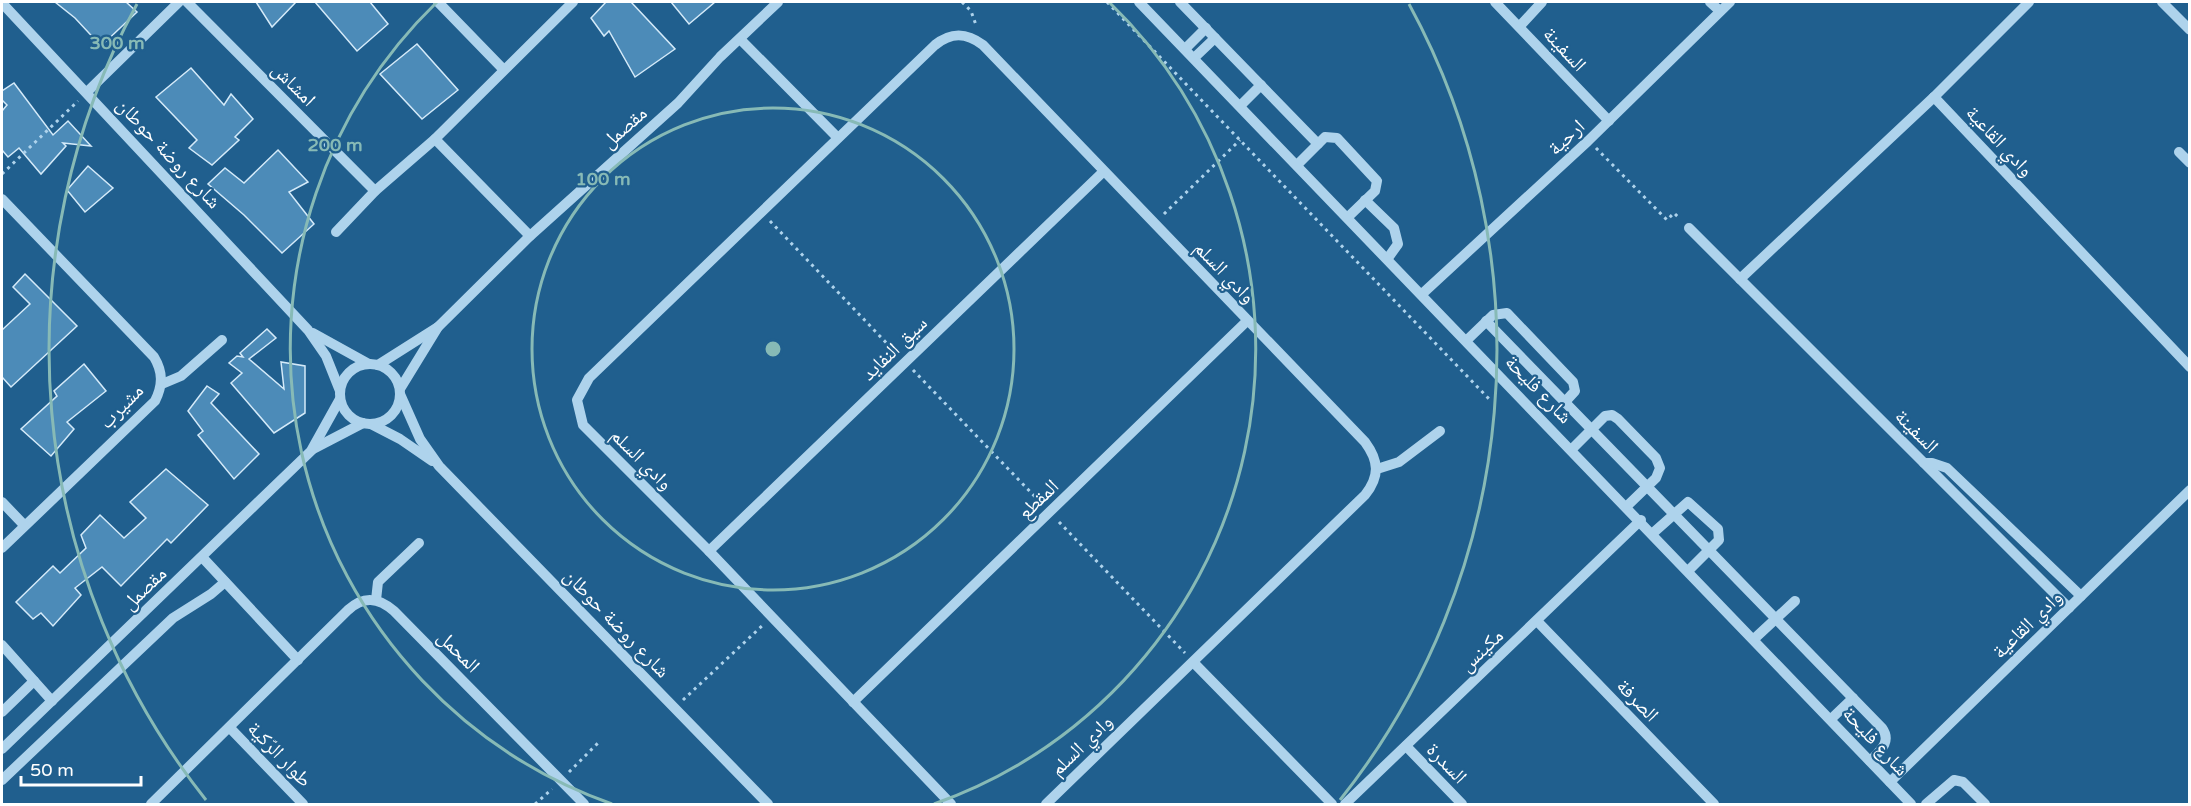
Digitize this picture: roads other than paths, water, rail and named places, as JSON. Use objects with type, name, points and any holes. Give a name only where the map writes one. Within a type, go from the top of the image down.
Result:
[{"type":"street","points":[[87,92],[179,2]]},
{"type":"street","name":"امشاش","points":[[187,2],[375,191]]},
{"type":"street","points":[[438,2],[503,69]]},
{"type":"street","points":[[336,231],[375,191],[435,139],[573,2]]},
{"type":"street","name":"مقصمل","points":[[400,391],[438,327],[530,236],[678,103],[720,57],[778,2]]},
{"type":"street","name":"شارع فليحة","points":[[1139,2],[1641,520],[1911,804]]},
{"type":"street","points":[[1180,2],[1318,144]]},
{"type":"street","name":"السفينة","points":[[1495,2],[1609,121]]},
{"type":"street","points":[[1520,27],[1542,2]]},
{"type":"street","points":[[1710,2],[1720,11]]},
{"type":"street","name":"ارحية","points":[[1422,294],[1588,141],[1730,2]]},
{"type":"street","points":[[1740,279],[1934,97],[2029,2]]},
{"type":"street","points":[[2162,2],[2190,30]]},
{"type":"street","name":"شارع روضة حوطان","points":[[2,3],[308,330],[326,356],[340,395]]},
{"type":"street","points":[[1185,49],[1206,28]]},
{"type":"street","name":"وادي السلم","points":[[951,804],[709,551],[583,425],[577,400],[581,388],[589,378],[837,137],[943,38],[964,34],[975,39],[1365,442],[1374,454],[1377,469],[1374,484],[1365,495],[1046,804]]},
{"type":"street","points":[[1194,58],[1215,38]]},
{"type":"street","points":[[740,39],[837,137]]},
{"type":"street","points":[[1240,106],[1261,85]]},
{"type":"street","name":"وادي القاعية","points":[[1934,97],[2190,367]]},
{"type":"street","points":[[1297,165],[1326,137],[1333,136],[1376,178],[1377,188],[1348,217]]},
{"type":"street","points":[[435,139],[530,236]]},
{"type":"street","points":[[2179,152],[2190,163]]},
{"type":"street","name":"سيق النفايد","points":[[709,551],[1103,172]]},
{"type":"street","name":"مشيرب","points":[[2,200],[154,357],[162,374],[162,384],[155,401],[2,548]]},
{"type":"street","points":[[1365,200],[1397,233],[1398,244],[1388,258]]},
{"type":"street","name":"السفينة","points":[[1689,228],[2069,608]]},
{"type":"street","points":[[1467,340],[1497,312],[1506,313],[1565,374],[1575,388],[1564,403]]},
{"type":"street","name":"المقطع","points":[[853,702],[1247,321]]},
{"type":"street","points":[[1486,321],[1882,728],[1887,738],[1883,748],[1870,761]]},
{"type":"street","name":"مقصمل","points":[[374,364],[438,327]]},
{"type":"street","name":"شارع روضة حوطان","points":[[308,330],[374,364]]},
{"type":"street","points":[[162,384],[181,376],[222,340]]},
{"type":"street","points":[[374,364],[392,374],[400,391],[395,411],[380,422],[367,424],[348,414],[340,395],[342,382],[353,369],[374,364]]},
{"type":"street","name":"شارع روضة حوطان","points":[[400,391],[412,425],[439,466],[768,804]]},
{"type":"street","name":"مقصمل","points":[[2,749],[311,451],[340,395]]},
{"type":"street","points":[[1572,449],[1605,416],[1612,415],[1641,442],[1656,458],[1660,468],[1659,473],[1627,506]]},
{"type":"street","name":"شارع روضة حوطان","points":[[367,424],[400,439],[439,466]]},
{"type":"street","name":"مقصمل","points":[[311,451],[367,424]]},
{"type":"street","points":[[1377,469],[1399,462],[1440,431]]},
{"type":"street","points":[[1924,463],[1947,468],[2081,596]]},
{"type":"street","name":"وادي القاعية","points":[[1890,782],[2190,490]]},
{"type":"street","points":[[2,502],[24,525]]},
{"type":"street","points":[[1653,533],[1688,502],[1701,512],[1720,534],[1719,540],[1689,570]]},
{"type":"street","name":"مكينس","points":[[1345,804],[1641,520]]},
{"type":"street","points":[[151,804],[356,603],[376,600],[378,582],[419,543]]},
{"type":"street","points":[[202,557],[298,660]]},
{"type":"street","points":[[2,780],[173,618],[211,594],[225,582]]},
{"type":"street","name":"المحمل","points":[[376,600],[394,611],[584,804]]},
{"type":"street","points":[[1754,639],[1795,601]]},
{"type":"street","name":"الصرفة","points":[[1537,621],[1714,804]]},
{"type":"street","points":[[2,645],[52,701]]},
{"type":"street","points":[[1194,663],[1332,804]]},
{"type":"street","points":[[2,712],[34,681]]},
{"type":"street","points":[[1831,720],[1853,699]]},
{"type":"street","name":"طوار الرّكية","points":[[230,728],[303,804]]},
{"type":"street","name":"السدرة","points":[[1406,746],[1462,804]]},
{"type":"street","points":[[1926,804],[1949,782],[1958,780],[1985,804]]}]
